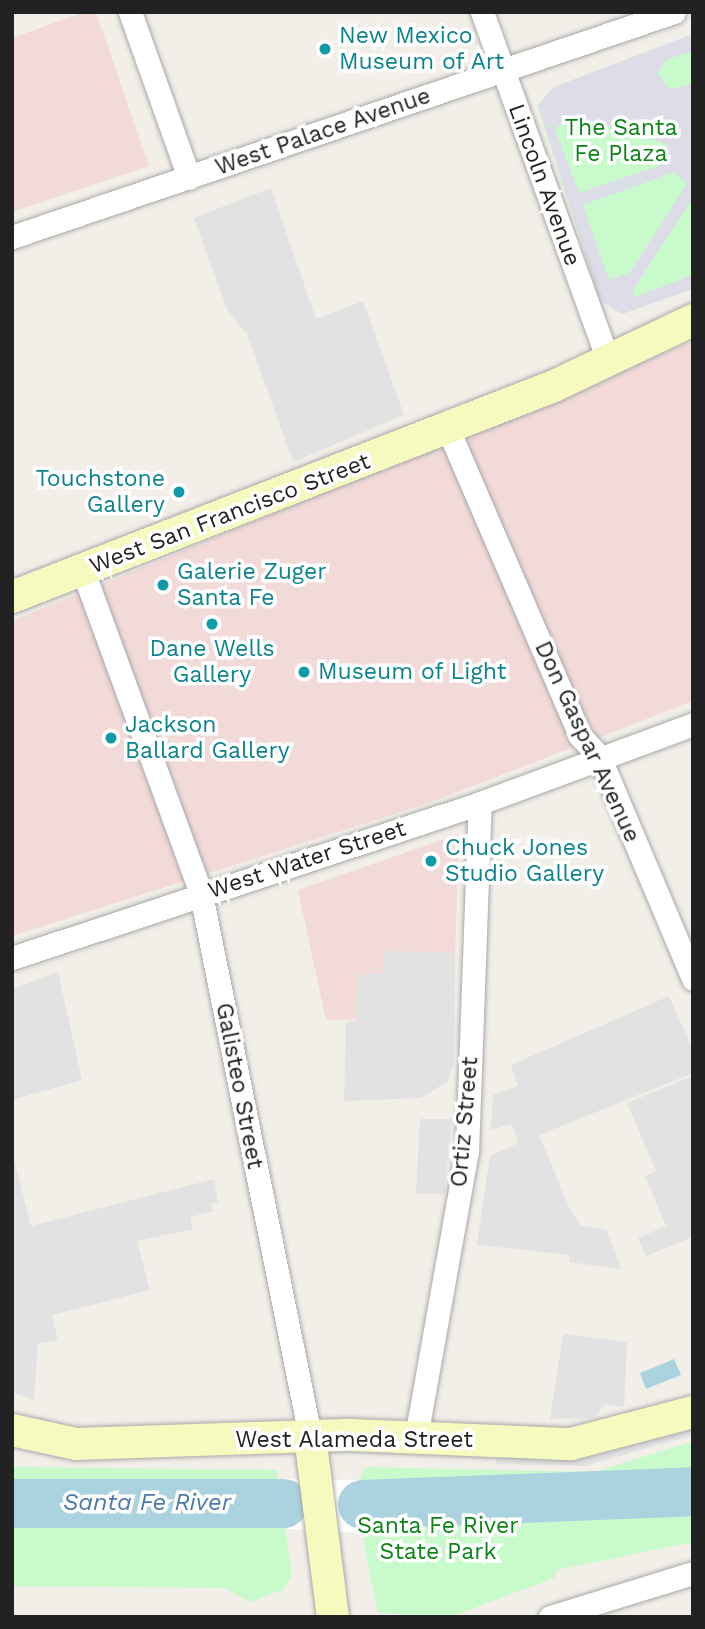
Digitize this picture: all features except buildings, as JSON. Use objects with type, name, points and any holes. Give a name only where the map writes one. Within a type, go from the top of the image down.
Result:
[{"type":"street","points":[[130,12],[189,178]]},
{"type":"street","name":"Lincoln Avenue","points":[[482,12],[607,357]]},
{"type":"street","name":"West Palace Avenue","points":[[12,237],[674,12]]},
{"type":"street","name":"West San Francisco Street","points":[[12,597],[448,429],[693,320]]},
{"type":"street","name":"Don Gaspar Avenue","points":[[448,429],[580,736],[599,756],[693,979]]},
{"type":"street","name":"Galisteo Street","points":[[83,571],[201,894],[310,1436],[334,1617]]},
{"type":"street","name":"West Water Street","points":[[12,958],[480,803],[599,756],[693,724]]},
{"type":"street","name":"Ortiz Street","points":[[416,1437],[467,1151],[480,803]]},
{"type":"street","name":"West Alameda Street","points":[[12,1430],[76,1444],[310,1436],[582,1443],[693,1412]]},
{"type":"street","points":[[550,1617],[693,1573]]},
{"type":"shaded area","points":[[84,12],[96,12],[149,166],[12,212],[12,38]]},
{"type":"shaded area","points":[[693,34],[693,51],[666,60],[658,73],[670,89],[693,84],[693,197],[632,292],[634,297],[693,275],[693,289],[622,314],[600,300],[538,105],[554,87]],"holes":[[[572,116],[667,144],[670,162],[579,193],[555,129]],[[674,172],[687,184],[630,272],[609,280],[583,205]]]},
{"type":"shaded area","points":[[271,188],[316,319],[363,301],[404,415],[293,462],[247,334],[228,312],[194,218]]},
{"type":"shaded area","points":[[693,341],[693,701],[429,803],[12,936],[12,621]]},
{"type":"shaded area","points":[[459,834],[453,1018],[326,1020],[298,890]]},
{"type":"shaded area","points":[[385,951],[455,953],[454,1061],[448,1081],[421,1098],[344,1101],[346,1022],[356,1021],[357,974],[382,974]]},
{"type":"shaded area","points":[[58,972],[82,1080],[12,1100],[12,989]]},
{"type":"shaded area","points":[[669,996],[693,1050],[693,1073],[539,1135],[569,1207],[581,1226],[607,1230],[621,1269],[569,1262],[570,1255],[477,1245],[490,1156],[518,1143],[512,1124],[491,1130],[493,1095],[518,1086],[511,1065]]},
{"type":"shaded area","points":[[693,1076],[693,1237],[646,1256],[638,1238],[666,1226],[645,1176],[656,1171],[627,1103]]},
{"type":"shaded area","points":[[420,1119],[452,1119],[444,1194],[416,1194]]},
{"type":"shaded area","points":[[12,1151],[31,1226],[214,1179],[218,1202],[210,1204],[214,1211],[190,1217],[193,1229],[137,1241],[150,1290],[52,1315],[58,1341],[38,1343],[34,1400],[12,1392]]},
{"type":"shaded area","points":[[563,1334],[627,1342],[624,1407],[605,1404],[594,1418],[550,1419]]},
{"type":"shaded area","points":[[693,1425],[693,1435],[585,1466],[496,1464],[497,1454],[582,1459]]},
{"type":"green space","name":"The Santa Fe Plaza","points":[[693,34],[693,289],[622,314],[600,300],[537,105],[554,87]]},
{"type":"green space","name":"Santa Fe River State Park","points":[[693,1441],[693,1542],[557,1570],[554,1578],[450,1617],[378,1613],[364,1545],[359,1480],[366,1467],[595,1472]]},
{"type":"green space","name":"Santa Fe River State Park","points":[[12,1467],[277,1470],[292,1576],[282,1590],[250,1602],[224,1588],[12,1586]]},
{"type":"water","points":[[674,1359],[681,1375],[646,1389],[640,1373]]},
{"type":"pier","points":[[278,1479],[359,1480],[366,1533],[287,1529]]},
{"type":"waterway","name":"Santa Fe River","points":[[362,1504],[693,1491]]},
{"type":"waterway","name":"Santa Fe River","points":[[12,1503],[283,1503]]},
{"type":"place","name":"New Mexico Museum of Art","points":[[325,49]]},
{"type":"place","name":"Touchstone Gallery","points":[[179,492]]},
{"type":"place","name":"Galerie Zuger Santa Fe","points":[[163,585]]},
{"type":"place","name":"Dane Wells Gallery","points":[[212,624]]},
{"type":"place","name":"Museum of Light","points":[[304,672]]},
{"type":"place","name":"Jackson Ballard Gallery","points":[[111,738]]},
{"type":"place","name":"Chuck Jones Studio Gallery","points":[[431,861]]}]
